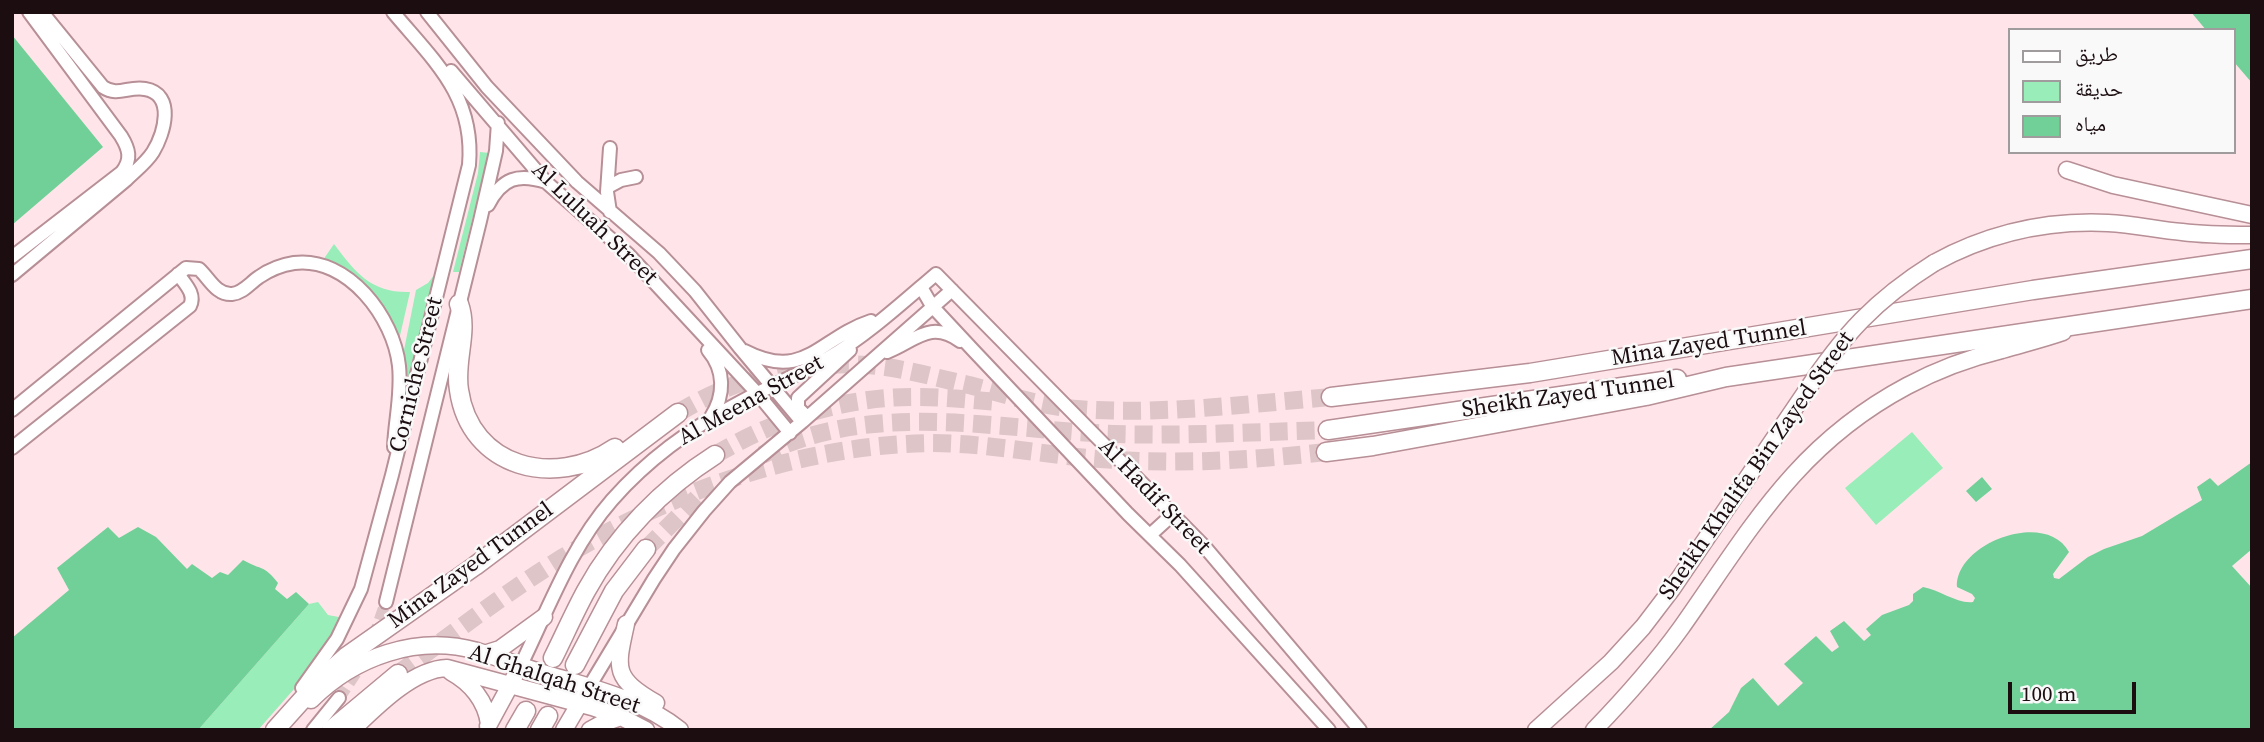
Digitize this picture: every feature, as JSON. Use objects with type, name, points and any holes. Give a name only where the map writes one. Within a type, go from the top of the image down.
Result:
[{"type":"highway","name":"Mina Zayed Tunnel","points":[[1331,397],[1530,373],[2033,290],[2252,259]]},
{"type":"highway","name":"Sheikh Khalifa Bin Zayed Street","points":[[2081,324],[2252,299]]},
{"type":"highway","name":"Mina Zayed Tunnel","points":[[275,730],[319,681],[347,656],[492,553],[678,413],[656,419],[607,453],[581,465],[540,468],[508,459],[482,440],[464,410],[458,380],[463,324],[459,304]]},
{"type":"highway","name":"Mina Zayed Tunnel","points":[[1326,452],[1373,446],[1646,396],[1726,377],[2081,324]]},
{"type":"highway","name":"Sheikh Zayed Tunnel","points":[[1328,430],[1669,380],[1726,377]]},
{"type":"highway","points":[[553,658],[587,590],[615,547],[667,491],[715,454]]},
{"type":"highway","points":[[575,665],[614,591],[646,549]]},
{"type":"highway","points":[[331,730],[398,674]]},
{"type":"highway","points":[[515,730],[526,711]]},
{"type":"main road","points":[[2067,170],[2113,185],[2252,215]]},
{"type":"main road","name":"Sheikh Khalifa Bin Zayed Street","points":[[1538,728],[1611,662],[1643,627],[1672,589],[1840,341],[1900,286],[1934,264],[1981,241],[2006,233],[2057,224],[2108,223],[2183,233],[2252,235]]},
{"type":"main road","name":"Sheikh Khalifa Bin Zayed Street","points":[[1594,730],[1663,651],[1773,497],[1803,463],[1839,429],[1884,400],[1938,371],[1989,353],[2049,337],[2081,324]]},
{"type":"main road","points":[[484,654],[500,649],[544,617]]},
{"type":"main road","points":[[626,624],[619,660],[620,671],[634,689],[663,708],[675,725]]},
{"type":"main road","name":"Al Ghalqah Street","points":[[283,730],[323,689],[369,658],[396,650],[431,646],[484,654],[595,689],[636,703],[675,725]]},
{"type":"main road","points":[[487,727],[515,665]]},
{"type":"main road","points":[[439,668],[458,676],[484,704],[487,727]]},
{"type":"main road","name":"Al Ghalqah Street","points":[[352,730],[417,676],[439,668],[456,669],[586,705],[621,717],[646,730]]},
{"type":"main road","points":[[564,730],[592,698],[595,689]]},
{"type":"main road","points":[[590,730],[621,717]]},
{"type":"street","points":[[12,275],[127,180],[151,155],[162,131],[165,111],[159,96],[145,89],[120,93],[107,90],[29,12]]},
{"type":"street","points":[[12,257],[122,172],[129,158],[128,148],[121,136],[42,12]]},
{"type":"street","name":"Corniche Street","points":[[264,730],[316,671],[346,622],[364,579],[467,178],[470,153],[464,109],[452,84],[393,12]]},
{"type":"street","name":"Al Luluah Street","points":[[401,12],[547,182],[628,254],[757,393],[790,433]]},
{"type":"street","name":"Al Luluah Street","points":[[429,13],[487,86],[571,177],[677,271],[802,422]]},
{"type":"street","name":"Corniche Street","points":[[386,602],[496,151],[498,124],[487,86]]},
{"type":"street","points":[[610,148],[610,212]]},
{"type":"street","points":[[480,221],[492,197],[503,184],[527,177],[547,182]]},
{"type":"street","points":[[608,187],[621,180],[636,177]]},
{"type":"street","points":[[12,410],[186,268],[195,267],[220,291],[229,294],[239,292],[259,276],[274,269],[289,264],[313,263],[329,268],[356,286],[377,310],[394,344],[399,364],[400,387],[392,475]]},
{"type":"street","points":[[12,448],[190,306],[191,292],[178,274]]},
{"type":"street","name":"Al Meena Street","points":[[515,665],[544,617],[575,551],[611,501],[655,458],[710,419],[825,360],[936,274]]},
{"type":"street","name":"Al Hadif Street","points":[[936,274],[1172,514],[1235,582],[1360,730]]},
{"type":"street","name":"Al Hadif Street","points":[[921,287],[932,306],[1266,658],[1329,730]]},
{"type":"street","name":"Al Meena Street","points":[[595,689],[626,624],[674,549],[704,511],[730,482],[790,433],[952,290]]},
{"type":"street","points":[[740,348],[770,362],[791,362],[805,358],[860,326],[881,318]]},
{"type":"street","points":[[696,328],[703,344],[716,361],[721,382],[720,400],[710,419]]},
{"type":"street","points":[[880,353],[894,349],[918,335],[935,332],[948,334],[973,350]]},
{"type":"street","points":[[813,412],[807,414],[800,411],[798,398],[839,361],[863,333]]},
{"type":"street","points":[[1150,536],[1172,514]]},
{"type":"street","points":[[313,730],[339,698]]},
{"type":"green space","points":[[480,152],[489,153],[459,272],[453,272],[478,173]]},
{"type":"green space","points":[[334,244],[357,272],[375,285],[410,292],[399,340],[393,329],[323,260]]},
{"type":"green space","points":[[438,270],[406,388],[404,350],[416,290],[428,283]]},
{"type":"green space","points":[[1912,432],[1943,468],[1876,525],[1845,488]]},
{"type":"green space","points":[[318,602],[328,615],[344,618],[302,680],[258,730],[198,730],[309,604]]},
{"type":"water","points":[[2191,12],[2252,12],[2252,83],[2236,64],[2236,28],[2204,28]]},
{"type":"water","points":[[12,35],[103,147],[12,225]]},
{"type":"water","points":[[2252,462],[2252,549],[2232,566],[2252,588],[2252,730],[1709,730],[1729,712],[1741,688],[1753,678],[1778,706],[1803,683],[1784,664],[1816,636],[1832,652],[1839,647],[1830,631],[1844,621],[1864,641],[1871,635],[1866,629],[1882,615],[1909,605],[1913,601],[1913,594],[1923,587],[1961,601],[1973,602],[1975,598],[1972,594],[1957,587],[1960,571],[1970,557],[1985,545],[2023,533],[2042,533],[2058,539],[2069,552],[2053,574],[2054,578],[2059,579],[2088,557],[2142,536],[2202,500],[2197,487],[2210,478],[2218,486]]},
{"type":"water","points":[[1982,477],[1992,489],[1976,502],[1966,491]]},
{"type":"water","points":[[108,527],[119,538],[138,527],[156,537],[187,569],[192,564],[212,578],[220,572],[228,575],[243,560],[269,573],[278,583],[275,589],[287,599],[296,592],[309,604],[198,730],[12,730],[12,638],[69,590],[57,568]]},
{"type":"tunnel","points":[[678,413],[726,388],[752,379],[804,367],[831,365],[886,367],[1077,409],[1172,410],[1331,397]]},
{"type":"tunnel","points":[[715,455],[788,420],[865,400],[919,397],[999,402]]},
{"type":"tunnel","points":[[762,455],[804,438],[847,428],[891,423],[980,424],[1114,434],[1328,430]]},
{"type":"tunnel","points":[[398,674],[520,585],[604,534],[693,493],[786,463],[834,452],[931,443],[1168,462],[1220,461],[1326,452]]},
{"type":"tunnel","points":[[646,549],[698,497]]},
{"type":"tunnel","points":[[374,637],[386,602]]},
{"type":"tunnel","points":[[339,698],[362,663]]}]
